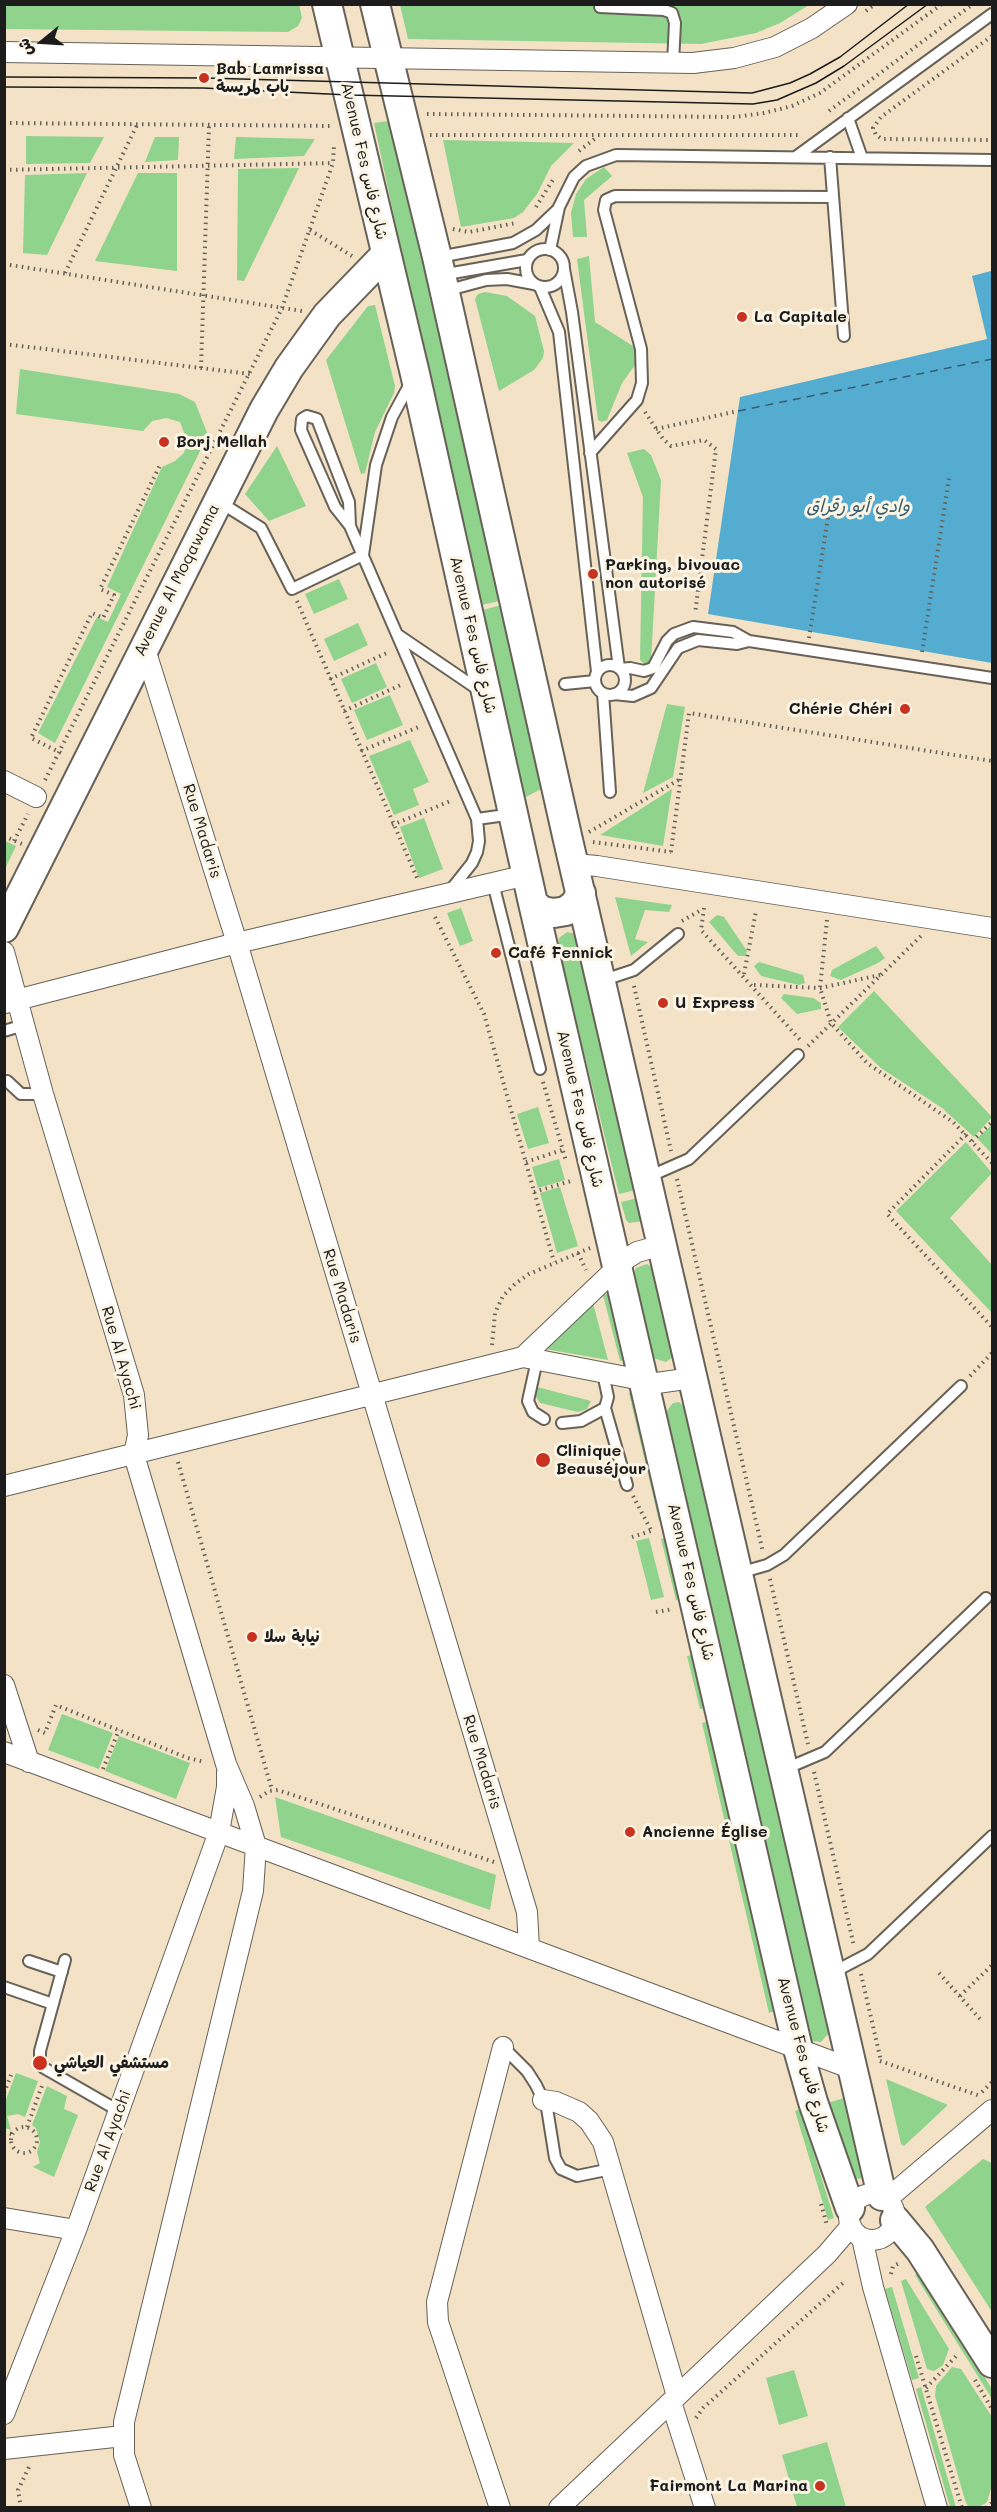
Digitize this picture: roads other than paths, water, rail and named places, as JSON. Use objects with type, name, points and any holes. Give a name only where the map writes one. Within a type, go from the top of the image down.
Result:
[{"type":"main road","name":"Avenue Fes شارع فاس","points":[[327,4],[415,375],[527,875],[575,1145],[617,1268],[798,2049],[813,2102],[854,2224]]},
{"type":"main road","points":[[375,4],[577,846],[581,893],[782,1770],[831,1973],[862,2060],[888,2205],[920,2250],[981,2368]]},
{"type":"main road","name":"Avenue Al Moqawama","points":[[4,928],[264,410],[289,368],[327,315],[385,255]]},
{"type":"main road","points":[[521,848],[530,837],[543,832],[556,833],[577,846]]},
{"type":"main road","points":[[533,903],[542,911],[554,913],[566,910],[575,904],[581,893]]},
{"type":"street","points":[[4,52],[673,63],[734,58],[775,46],[813,28],[847,4]]},
{"type":"street","name":"Rue Madaris","points":[[144,646],[237,943],[527,1912],[529,1948]]},
{"type":"street","points":[[4,780],[36,797]]},
{"type":"street","points":[[577,846],[668,876],[993,928]]},
{"type":"street","points":[[11,1002],[237,943],[527,875]]},
{"type":"street","name":"Rue Al Ayachi","points":[[4,952],[11,1002],[24,1025],[134,1395],[138,1425],[134,1455],[226,1764],[227,1787],[219,1832],[76,2230],[4,2414]]},
{"type":"street","points":[[530,1359],[617,1268],[637,1252],[662,1245]]},
{"type":"street","points":[[4,1486],[492,1364],[530,1359],[644,1380],[670,1383],[692,1378]]},
{"type":"street","points":[[4,1685],[29,1762]]},
{"type":"street","points":[[4,1752],[798,2049],[862,2060]]},
{"type":"street","points":[[141,2508],[127,2466],[123,2436],[128,2406],[253,1891],[256,1846],[244,1806],[226,1764]]},
{"type":"street","points":[[500,2508],[438,2322],[437,2302],[503,2047]]},
{"type":"street","points":[[543,2100],[568,2106],[589,2121],[603,2142],[705,2508]]},
{"type":"street","points":[[854,2224],[876,2240],[888,2233],[888,2205],[988,2114]]},
{"type":"street","points":[[559,2508],[827,2254],[854,2224],[863,2195],[888,2205]]},
{"type":"street","points":[[4,2218],[76,2230]]},
{"type":"street","points":[[854,2224],[937,2508]]},
{"type":"street","points":[[4,2449],[123,2436]]},
{"type":"lane","points":[[600,7],[664,9],[672,13],[675,23],[673,63]]},
{"type":"lane","points":[[796,156],[993,14]]},
{"type":"lane","points":[[848,118],[862,158]]},
{"type":"lane","points":[[550,250],[559,207],[573,177],[600,159],[616,154],[993,160]]},
{"type":"lane","points":[[830,157],[844,336]]},
{"type":"lane","points":[[590,453],[637,400],[642,383],[641,348],[604,210],[606,200],[615,196],[833,197]]},
{"type":"lane","points":[[441,275],[527,237],[559,207]]},
{"type":"lane","points":[[527,237],[536,251]]},
{"type":"lane","points":[[441,275],[527,260],[536,251],[550,250],[560,257],[572,312],[620,668],[624,683],[609,694]]},
{"type":"lane","points":[[527,260],[526,273],[537,285],[554,316],[559,332],[596,677],[609,694],[610,792]]},
{"type":"lane","points":[[441,275],[486,280],[507,279],[553,286],[559,282],[564,269]]},
{"type":"lane","points":[[363,555],[378,456],[392,417],[415,375]]},
{"type":"lane","points":[[350,526],[349,502],[317,419],[307,416],[300,424],[301,430],[335,507],[350,526],[477,819],[479,841],[477,852],[472,863],[448,894]]},
{"type":"lane","points":[[218,500],[261,528],[292,589],[363,555]]},
{"type":"lane","points":[[565,684],[596,677],[604,666],[644,671],[653,668],[666,641],[683,629],[693,627],[733,632],[749,641],[993,678]]},
{"type":"lane","points":[[398,634],[487,695]]},
{"type":"lane","points":[[609,694],[633,696],[651,688],[674,653],[690,641],[705,640],[737,644],[749,641]]},
{"type":"lane","points":[[477,819],[513,814]]},
{"type":"lane","points":[[493,883],[540,1069]]},
{"type":"lane","points":[[601,981],[631,972],[676,929]]},
{"type":"lane","points":[[4,1031],[24,1025]]},
{"type":"lane","points":[[646,1178],[689,1158],[798,1055]]},
{"type":"lane","points":[[8,1087],[21,1094],[43,1094]]},
{"type":"lane","points":[[530,1359],[528,1401],[533,1412],[544,1419]]},
{"type":"lane","points":[[603,1373],[608,1397],[605,1408],[627,1485]]},
{"type":"lane","points":[[737,1574],[766,1565],[784,1555],[961,1386]]},
{"type":"lane","points":[[562,1423],[581,1421],[605,1408]]},
{"type":"lane","points":[[782,1770],[812,1761],[825,1752],[986,1598]]},
{"type":"lane","points":[[831,1973],[858,1961],[993,1836]]},
{"type":"lane","points":[[65,1960],[39,2055],[42,2065],[118,2111]]},
{"type":"lane","points":[[28,1961],[62,1972]]},
{"type":"lane","points":[[4,1986],[53,2004]]},
{"type":"lane","points":[[503,2047],[527,2071],[543,2100],[550,2123],[555,2158],[561,2169],[577,2175],[611,2169]]},
{"type":"water","name":"وادي أبو رقراق","points":[[991,271],[992,663],[708,614],[740,397],[987,339],[972,276]]},
{"type":"tram line","points":[[4,77],[204,78],[752,93],[790,83],[840,57],[909,4]]},
{"type":"tram line","points":[[4,87],[203,88],[349,95],[753,104],[777,100],[816,83],[844,66],[928,4]]},
{"type":"place","name":"Bab Lamrissa باب لمريسة","points":[[204,78]]},
{"type":"place","name":"La Capitale","points":[[742,317]]},
{"type":"place","name":"Borj Mellah","points":[[164,442]]},
{"type":"place","name":"Parking, bivouac non autorisé","points":[[593,574]]},
{"type":"place","name":"Chérie Chéri","points":[[905,709]]},
{"type":"place","name":"Café Fennick","points":[[496,953]]},
{"type":"place","name":"U Express","points":[[663,1003]]},
{"type":"place","name":"Clinique Beauséjour","points":[[543,1460]]},
{"type":"place","name":"نيابة سلا","points":[[252,1637]]},
{"type":"place","name":"Ancienne Église","points":[[630,1832]]},
{"type":"place","name":"مستشفي العياشي","points":[[40,2063]]},
{"type":"place","name":"Fairmont La Marina","points":[[820,2486]]}]
